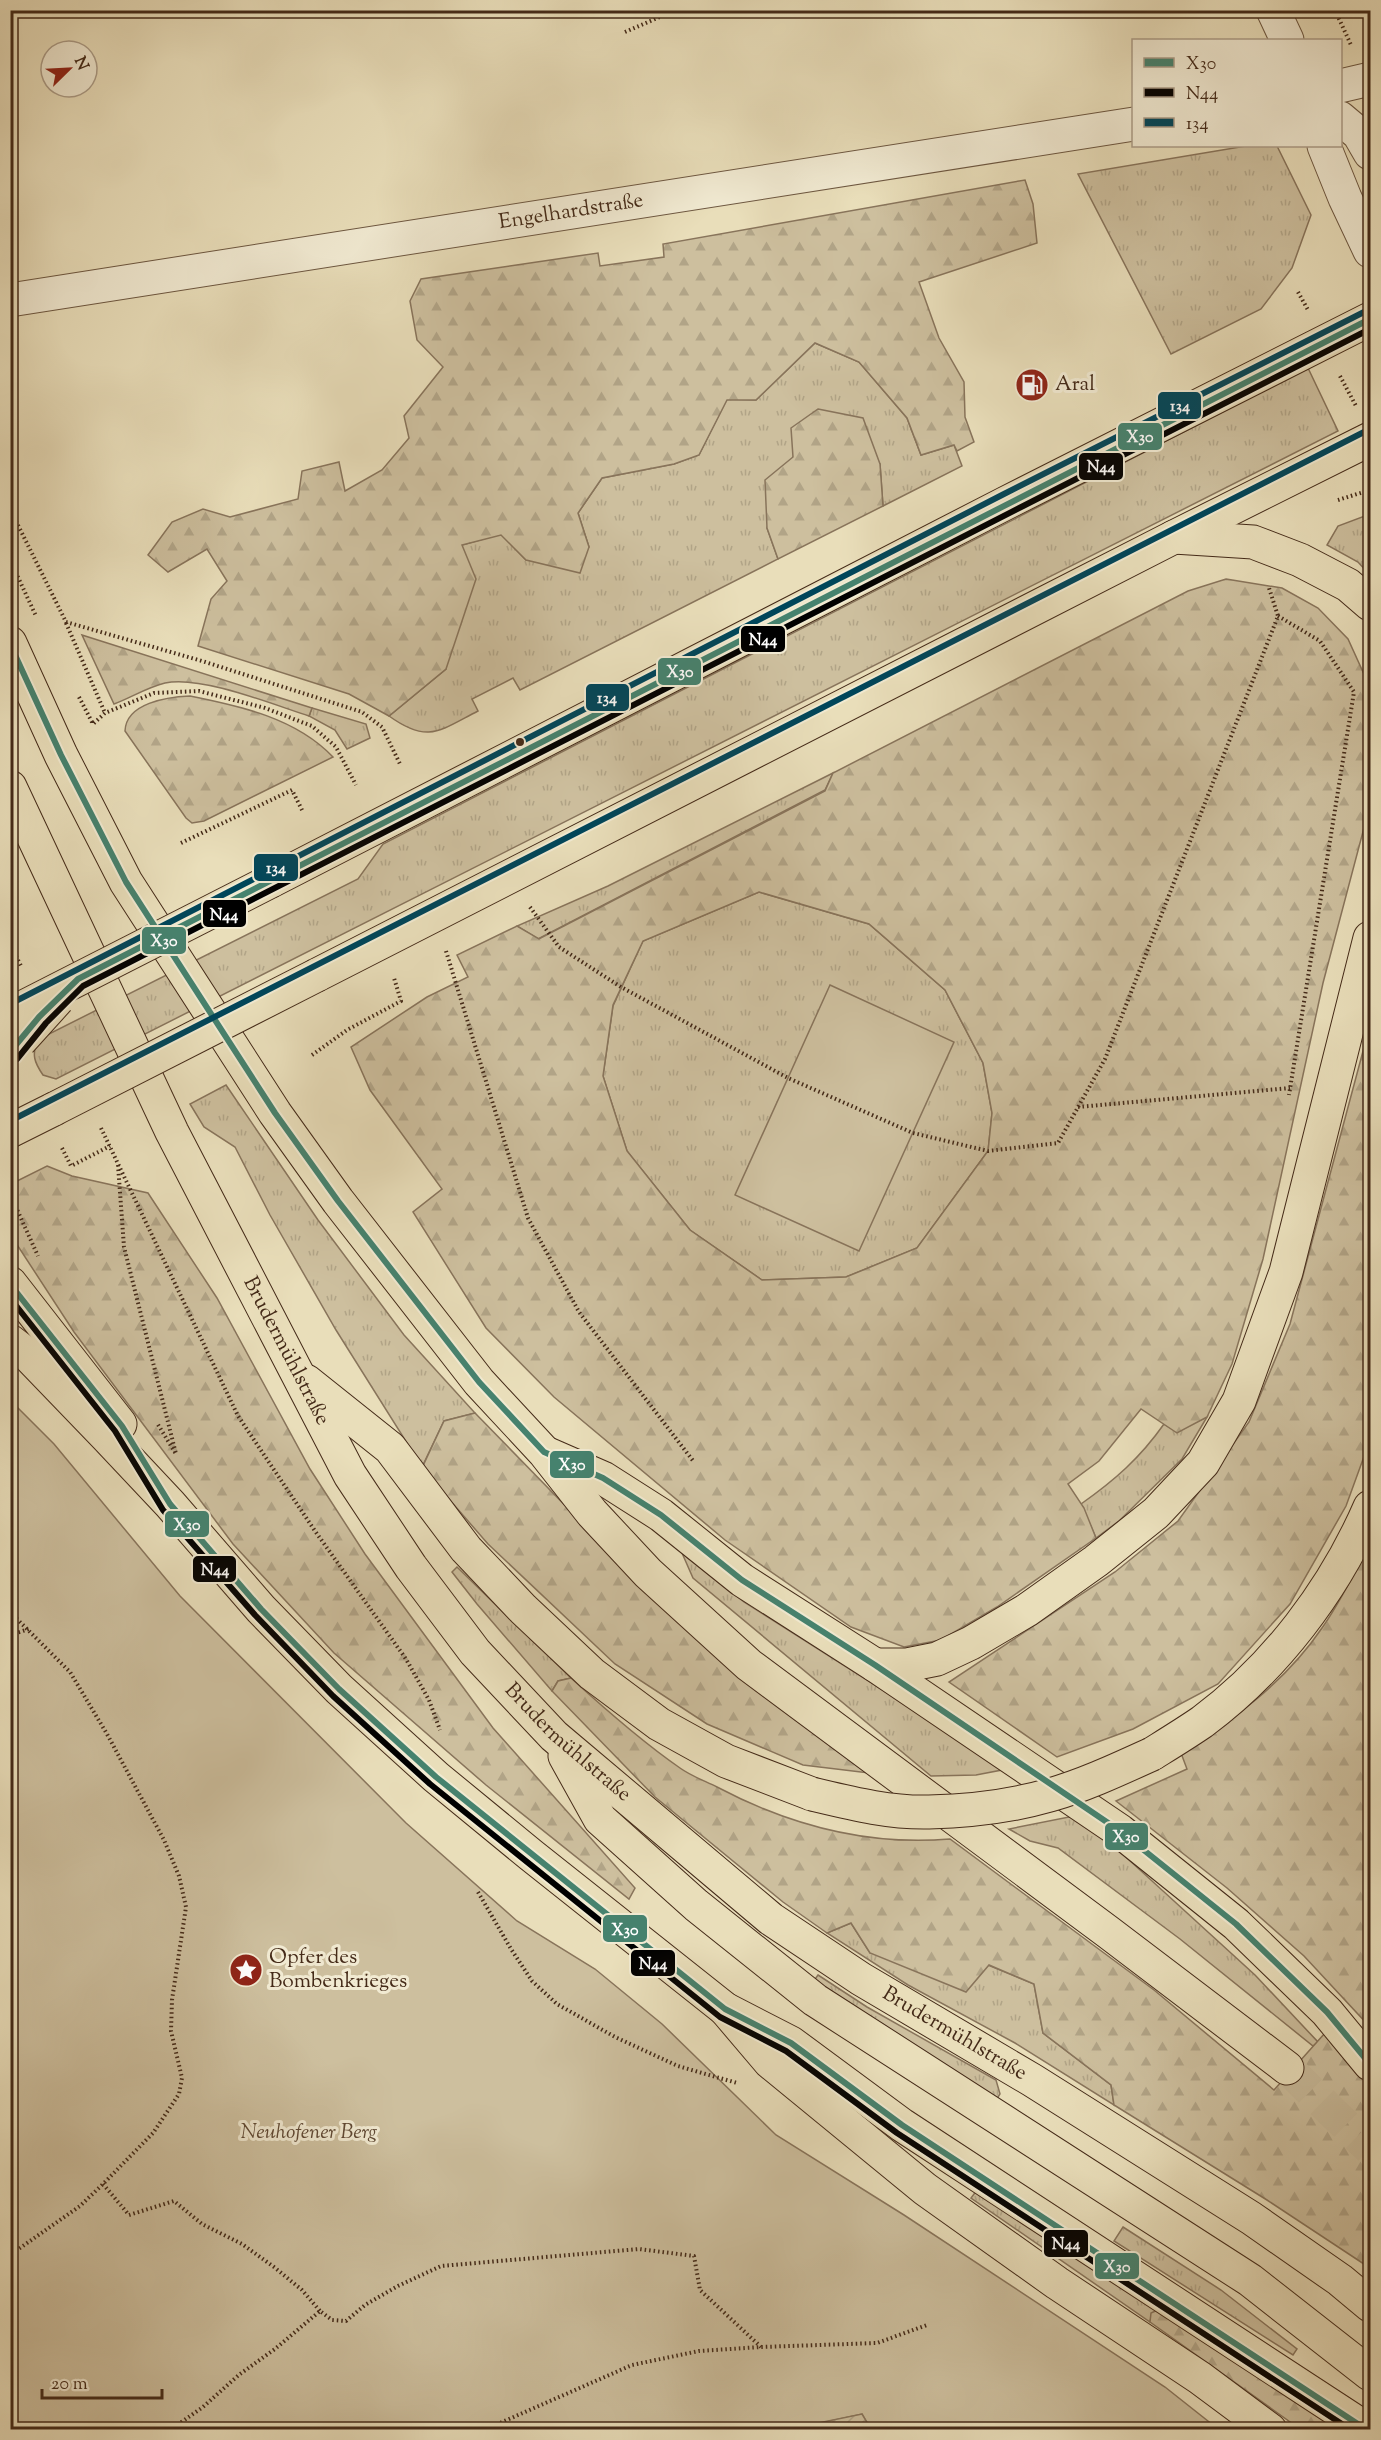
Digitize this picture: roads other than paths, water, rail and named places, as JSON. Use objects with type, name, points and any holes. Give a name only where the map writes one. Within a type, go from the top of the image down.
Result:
[{"type":"main road","points":[[14,1036],[78,979],[1371,319]]},
{"type":"main road","points":[[10,1131],[1174,537],[1371,439]]},
{"type":"main road","points":[[1174,537],[1253,542],[1300,560],[1348,585],[1371,604]]},
{"type":"main road","points":[[10,643],[62,755],[126,882],[275,1113],[338,1201],[479,1382],[544,1452],[592,1513],[648,1573],[749,1665],[1287,2068]]},
{"type":"main road","name":"Brudermühlstraße","points":[[17,801],[172,1132],[350,1475],[411,1567],[475,1652],[554,1736],[771,1919],[861,1979],[1032,2080],[1251,2218],[1340,2280],[1371,2305]]},
{"type":"main road","points":[[875,1665],[907,1665],[937,1659],[1027,1610],[1096,1561],[1156,1513],[1203,1463],[1239,1401],[1286,1272],[1371,938]]},
{"type":"main road","points":[[10,1283],[122,1426],[170,1504]]},
{"type":"main road","points":[[10,1341],[36,1363],[170,1504],[261,1609],[339,1689],[436,1777],[725,2009],[770,2062],[925,2189],[1057,2283],[1200,2378],[1270,2430]]},
{"type":"main road","points":[[297,1374],[390,1448],[466,1549],[592,1674],[659,1724],[726,1761],[812,1794],[871,1807],[928,1812],[1001,1805],[1051,1795],[1152,1754],[1210,1715],[1240,1690],[1281,1647],[1318,1602],[1356,1541],[1371,1507]]},
{"type":"main road","points":[[544,1452],[603,1478],[661,1515],[742,1580],[875,1665],[1120,1832],[1236,1924],[1327,2012],[1371,2064]]},
{"type":"main road","points":[[554,1736],[600,1819],[696,1905],[815,2000],[1250,2280],[1371,2374]]},
{"type":"main road","points":[[725,2009],[791,2043],[902,2125],[1368,2430]]},
{"type":"street","points":[[1273,10],[1287,39]]},
{"type":"street","points":[[1342,86],[1371,79]]},
{"type":"street","points":[[1342,119],[1359,134],[1371,153]]},
{"type":"street","name":"Engelhardstraße","points":[[10,300],[1132,124]]},
{"type":"street","points":[[1324,147],[1344,198],[1371,251]]},
{"type":"tunnel","points":[[1287,2068],[1370,2149]]},
{"type":"place","name":"Aral","points":[[1032,385]]},
{"type":"place","name":"Opfer des Bombenkrieges","points":[[246,1970]]},
{"type":"park label","name":"Neuhofener Berg","points":[[309,2133]]}]
